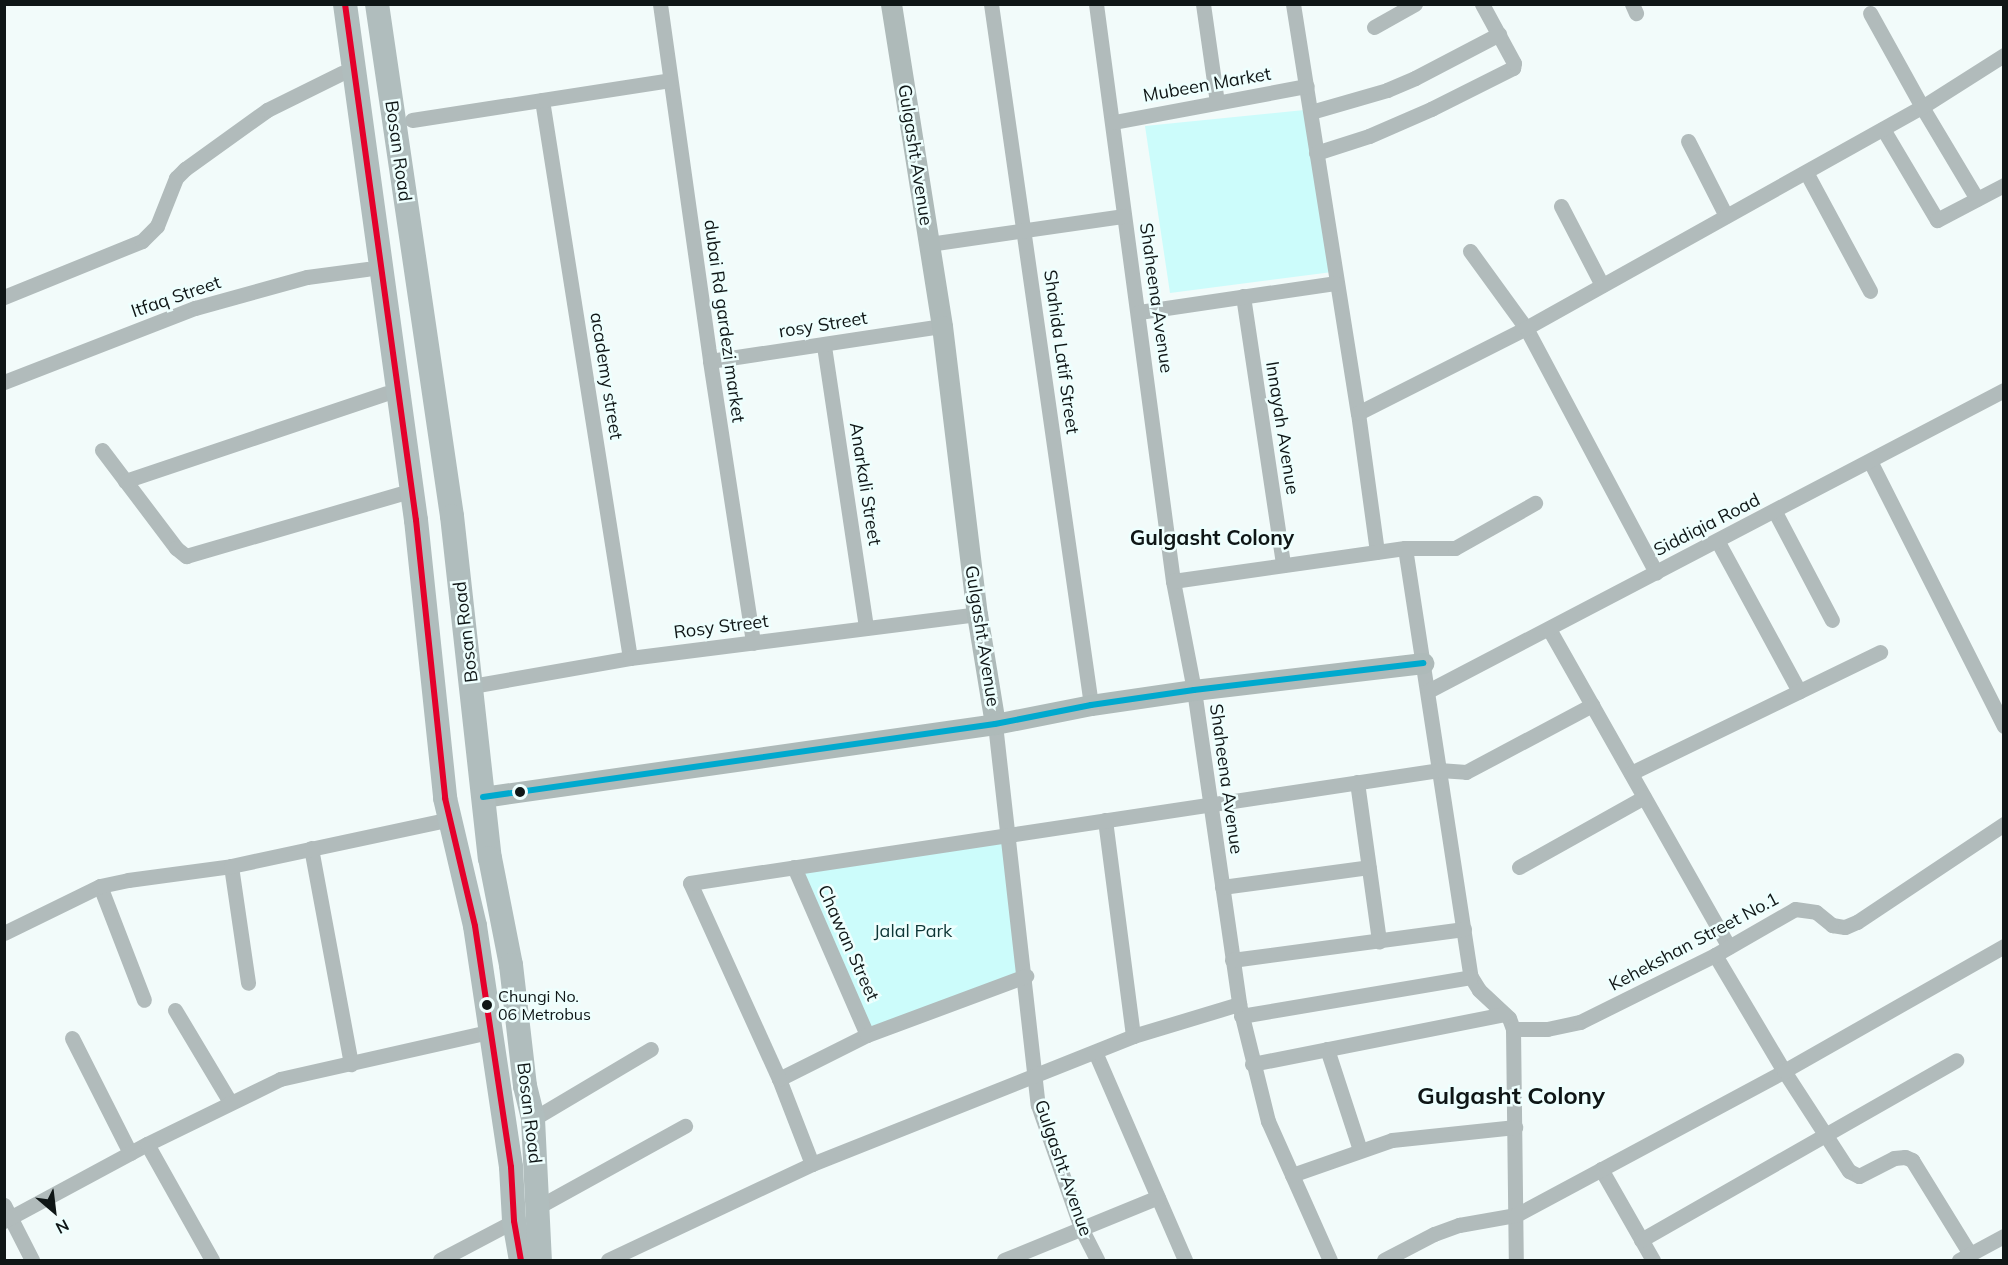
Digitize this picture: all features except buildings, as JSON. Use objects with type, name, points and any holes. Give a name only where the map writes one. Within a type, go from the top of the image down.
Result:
[{"type":"main road","name":"Bosan Road","points":[[345,4],[373,260],[416,520],[445,798],[475,926],[489,1032],[511,1167],[514,1221],[521,1260]]},
{"type":"main road","name":"Bosan Road","points":[[377,4],[452,516],[490,858],[511,965],[525,1086],[533,1119],[540,1260]]},
{"type":"main road","points":[[373,260],[411,245]]},
{"type":"main road","points":[[416,520],[452,516]]},
{"type":"street","name":"dubai Rd gardezi market","points":[[660,4],[710,362],[753,642]]},
{"type":"street","name":"Gulgasht Avenue","points":[[891,4],[942,326],[977,614],[995,724],[1009,834],[1038,1105],[1081,1228],[1097,1260]]},
{"type":"street","name":"Shahida Latif Street","points":[[991,4],[1091,705]]},
{"type":"street","name":"Shaheena Avenue","points":[[1096,4],[1114,122],[1124,216],[1139,312],[1173,581],[1194,690],[1240,1010],[1268,1121],[1330,1260]]},
{"type":"street","points":[[1203,4],[1217,102]]},
{"type":"street","points":[[1293,4],[1335,283],[1358,413],[1377,552]]},
{"type":"street","points":[[1374,27],[1416,4]]},
{"type":"street","points":[[1316,153],[1369,136],[1431,109],[1513,68],[1514,63],[1482,4]]},
{"type":"street","points":[[1870,14],[1977,199]]},
{"type":"street","points":[[1311,112],[1387,90],[1499,34]]},
{"type":"street","points":[[1358,413],[1526,328],[1922,107],[2004,55]]},
{"type":"street","points":[[4,297],[142,241],[157,226],[176,178],[185,169],[267,110],[342,73]]},
{"type":"street","points":[[412,120],[670,80]]},
{"type":"street","name":"Mubeen Market","points":[[1114,122],[1307,86]]},
{"type":"street","name":"academy street","points":[[542,100],[630,658]]},
{"type":"street","points":[[1883,129],[1937,220],[2004,185]]},
{"type":"street","points":[[1688,141],[1726,216]]},
{"type":"street","points":[[1806,172],[1870,291]]},
{"type":"street","points":[[1562,206],[1602,285]]},
{"type":"street","points":[[929,244],[1124,216]]},
{"type":"street","points":[[1470,250],[1526,328],[1656,573]]},
{"type":"street","name":"Itfaq Street","points":[[4,382],[195,308],[373,260]]},
{"type":"street","points":[[1139,312],[1335,283]]},
{"type":"street","name":"Innayah Avenue","points":[[1243,296],[1283,565]]},
{"type":"street","name":"rosy Street","points":[[710,362],[942,326]]},
{"type":"street","name":"Anarkali Street","points":[[824,346],[866,628]]},
{"type":"street","name":"Siddiqia Road","points":[[1428,691],[1718,542],[2004,390]]},
{"type":"street","points":[[125,481],[386,393]]},
{"type":"street","points":[[102,450],[176,548],[186,556],[400,494]]},
{"type":"street","points":[[1870,461],[2004,726]]},
{"type":"street","points":[[1173,581],[1405,548],[1455,548],[1535,503]]},
{"type":"street","points":[[1775,512],[1832,620]]},
{"type":"street","points":[[1718,542],[1799,691]]},
{"type":"street","points":[[1405,548],[1471,977],[1479,990],[1509,1018],[1513,1029],[1516,1260]]},
{"type":"street","name":"Rosy Street","points":[[472,686],[630,658],[977,614]]},
{"type":"street","points":[[1549,628],[1729,947]]},
{"type":"street","points":[[1630,773],[1880,652]]},
{"type":"street","points":[[483,797],[995,724],[1091,705],[1194,690],[1423,663]]},
{"type":"street","points":[[812,1164],[778,1079],[690,883],[1439,770],[1466,772],[1474,770],[1592,705]]},
{"type":"street","points":[[1357,782],[1379,941]]},
{"type":"street","points":[[1519,867],[1644,797]]},
{"type":"street","points":[[6,928],[100,886],[128,880],[231,867],[450,819]]},
{"type":"street","points":[[1105,820],[1133,1036]]},
{"type":"street","name":"Kehekshan Street No.1","points":[[1513,1029],[1547,1029],[1580,1022],[1715,955],[1795,909],[1816,912],[1839,928],[1857,922],[2004,824]]},
{"type":"street","points":[[311,848],[351,1064]]},
{"type":"street","points":[[231,867],[248,983]]},
{"type":"street","name":"Chawan Street","points":[[794,867],[867,1035]]},
{"type":"street","points":[[1221,887],[1369,867]]},
{"type":"street","points":[[100,886],[144,1000]]},
{"type":"street","points":[[1232,960],[1464,929]]},
{"type":"street","points":[[1384,1260],[1434,1234],[1459,1226],[1516,1215],[1784,1071],[2004,946]]},
{"type":"street","points":[[1715,955],[1784,1071],[1854,1175],[1859,1176],[1894,1158],[1905,1157],[1912,1160],[1964,1257],[2004,1236]]},
{"type":"street","points":[[778,1079],[867,1035],[1026,976]]},
{"type":"street","points":[[608,1260],[812,1164],[1133,1036],[1240,1010],[1471,977]]},
{"type":"street","points":[[175,1010],[230,1102]]},
{"type":"street","points":[[1252,1064],[1504,1014]]},
{"type":"street","points":[[32,1260],[7,1214],[230,1102],[280,1079],[489,1032]]},
{"type":"street","points":[[72,1038],[130,1153]]},
{"type":"street","points":[[533,1119],[651,1049]]},
{"type":"street","points":[[1327,1049],[1360,1150]]},
{"type":"street","points":[[1095,1052],[1185,1260]]},
{"type":"street","points":[[1641,1240],[1956,1060]]},
{"type":"street","points":[[538,1208],[685,1125]]},
{"type":"street","points":[[1292,1175],[1392,1140],[1515,1127]]},
{"type":"street","points":[[147,1144],[212,1260]]},
{"type":"street","points":[[1601,1169],[1653,1260]]},
{"type":"street","points":[[1004,1260],[1158,1197]]},
{"type":"street","points":[[440,1260],[514,1221]]},
{"type":"green space","points":[[1314,109],[1340,271],[1170,293],[1145,126]]},
{"type":"green space","name":"Jalal Park","points":[[1009,834],[1026,976],[867,1035],[794,867]]},
{"type":"transit line","points":[[345,4],[416,520],[445,798],[475,926],[511,1167],[514,1221],[521,1260]]},
{"type":"transit line","points":[[483,797],[995,724],[1091,705],[1194,690],[1423,663]]},
{"type":"place","name":"Chungi No. 06 Metrobus","points":[[487,1005]]},
{"type":"district","name":"Gulgasht Colony","points":[[1212,537]]},
{"type":"district","name":"Gulgasht Colony","points":[[1511,1096]]}]
